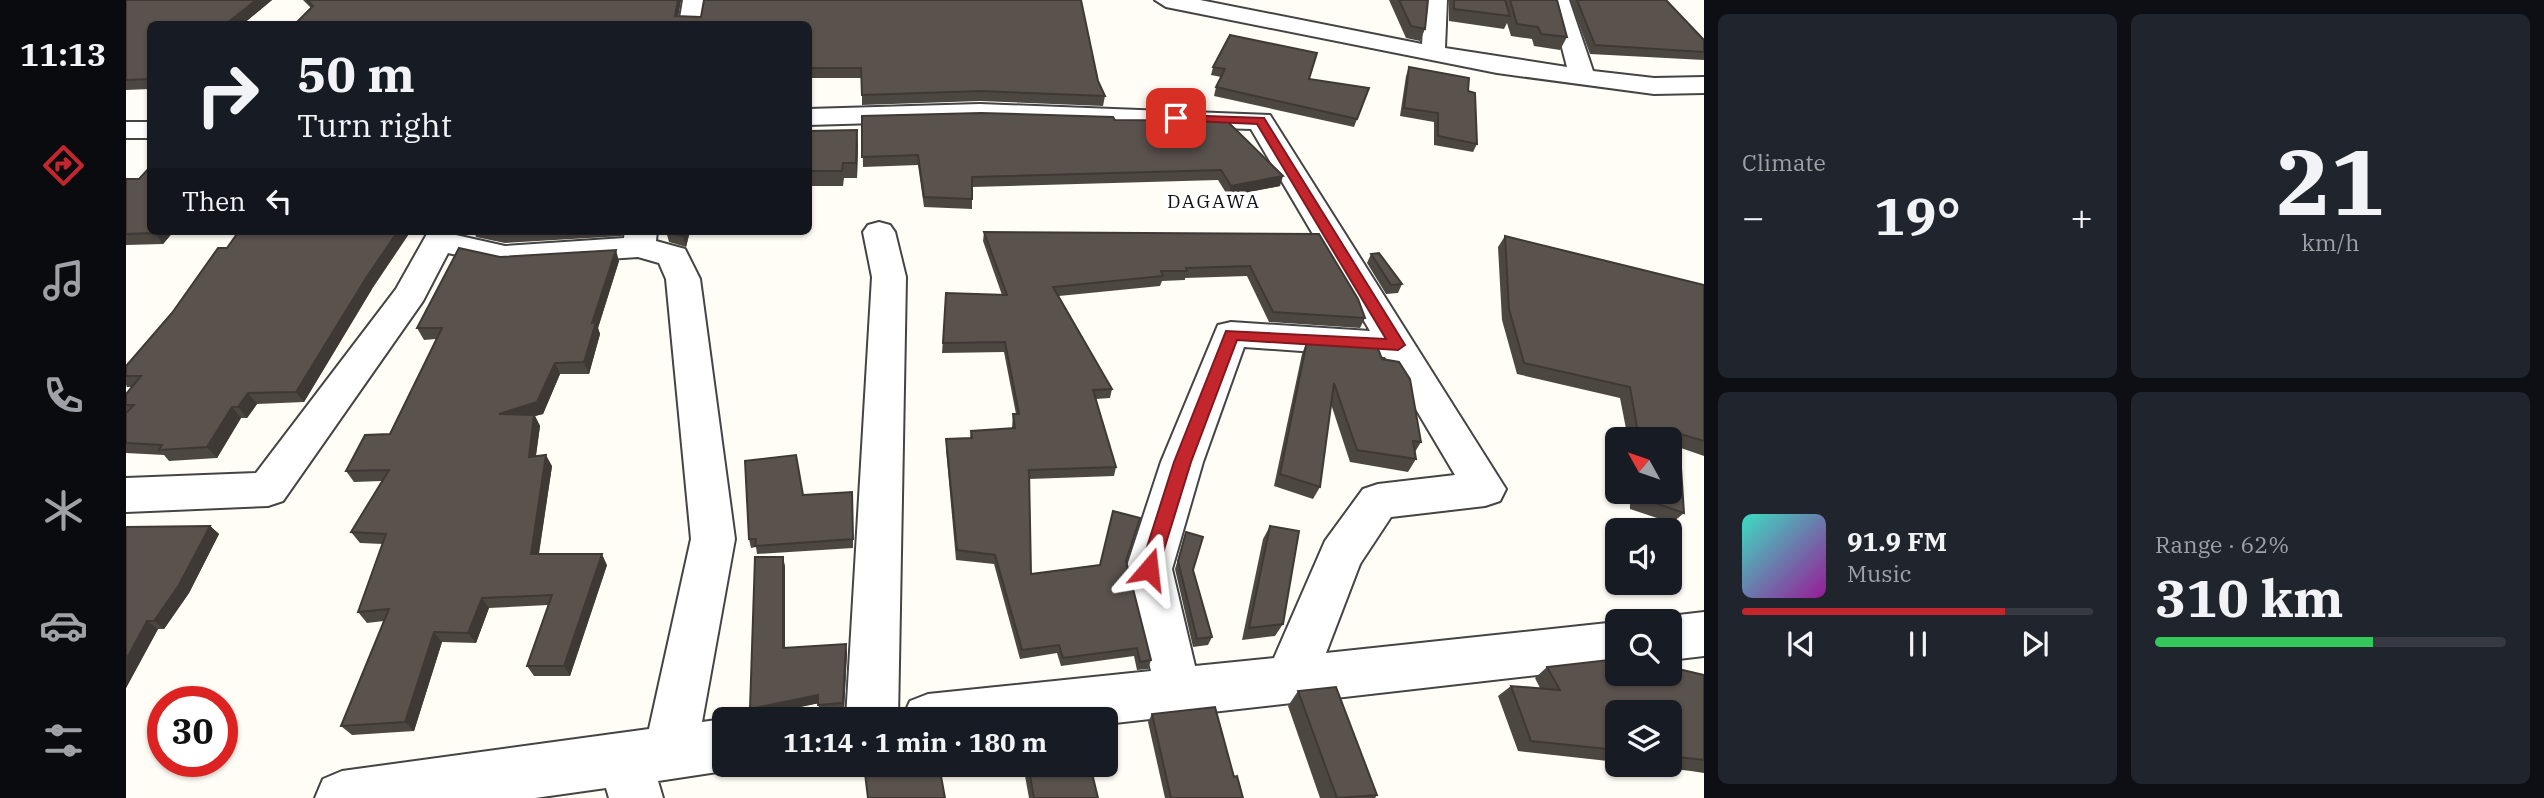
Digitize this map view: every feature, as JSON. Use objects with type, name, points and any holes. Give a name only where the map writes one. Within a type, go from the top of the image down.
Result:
[{"type":"street","points":[[690,21],[694,0]]},
{"type":"street","points":[[1166,0],[1497,66],[1654,86],[1704,85]]},
{"type":"street","points":[[1433,54],[1436,0]]},
{"type":"street","points":[[1562,5],[1582,77]]},
{"type":"street","points":[[812,117],[980,112],[1260,121],[1485,489],[1378,502],[1341,555],[1290,680]]},
{"type":"street","points":[[126,130],[147,130]]},
{"type":"street","points":[[872,707],[889,277],[879,232]]},
{"type":"street","points":[[126,495],[268,489],[411,293],[441,236],[505,256],[640,239],[673,256],[683,279],[713,539],[644,770]]},
{"type":"street","points":[[1172,663],[1149,569],[1182,462],[1231,334],[1398,345]]},
{"type":"street","points":[[1682,637],[1704,634]]},
{"type":"street","points":[[1039,707],[1605,645]]},
{"type":"street","points":[[342,798],[644,770],[712,749]]},
{"type":"building","points":[[126,0],[256,0],[230,21],[147,21],[147,79],[126,80]]},
{"type":"building","points":[[307,0],[678,0],[675,16],[701,17],[704,0],[1081,0],[1098,81],[1105,96],[981,91],[862,95],[861,68],[812,68],[812,21],[298,21],[313,6]]},
{"type":"building","points":[[1399,0],[1428,0],[1425,29],[1411,26]]},
{"type":"building","points":[[1454,0],[1505,0],[1510,16],[1454,9]]},
{"type":"building","points":[[1510,0],[1557,0],[1567,37],[1541,34],[1538,27],[1517,24]]},
{"type":"building","points":[[1577,0],[1666,0],[1704,40],[1704,52],[1595,45]]},
{"type":"building","points":[[1230,35],[1317,53],[1309,79],[1369,88],[1357,119],[1216,87],[1225,69],[1213,67]]},
{"type":"building","points":[[1409,67],[1469,78],[1468,91],[1475,93],[1477,144],[1438,136],[1438,113],[1404,108]]},
{"type":"building","points":[[981,113],[1113,117],[1115,120],[1227,121],[1283,176],[1231,186],[1221,170],[972,177],[972,199],[924,197],[918,155],[862,157],[862,116]]},
{"type":"building","points":[[857,130],[856,163],[843,163],[842,171],[812,171],[812,131]]},
{"type":"building","points":[[147,170],[147,233],[126,234],[126,179],[139,179]]},
{"type":"building","points":[[984,232],[1319,234],[1358,299],[1365,318],[1273,312],[1250,266],[1186,268],[1187,271],[1161,271],[1163,276],[1053,287],[1112,389],[1093,390],[1116,467],[1029,470],[1031,574],[1100,565],[1113,511],[1140,518],[1126,561],[1151,660],[1140,662],[1137,648],[1063,658],[1059,645],[1022,650],[995,555],[957,550],[946,439],[972,438],[971,431],[1015,428],[1013,414],[1019,414],[1005,342],[943,343],[946,293],[1007,295]]},
{"type":"building","points":[[236,235],[395,235],[296,392],[248,393],[238,407],[232,407],[207,447],[159,450],[162,445],[126,443],[126,413],[134,405],[126,405],[126,394],[141,376],[126,376],[126,366],[172,313],[218,248],[227,248]]},
{"type":"building","points":[[1505,236],[1704,285],[1704,441],[1682,434],[1682,427],[1637,427],[1630,387],[1524,363],[1509,309]]},
{"type":"building","points":[[459,248],[500,257],[616,250],[592,323],[596,322],[584,362],[555,363],[537,402],[499,414],[534,415],[529,457],[546,455],[531,554],[602,554],[564,666],[527,666],[552,595],[482,598],[468,633],[434,632],[405,722],[341,726],[389,609],[358,612],[386,534],[351,532],[389,470],[346,471],[365,435],[390,434],[442,328],[417,328]]},
{"type":"building","points":[[1379,253],[1402,284],[1391,285],[1371,254]]},
{"type":"building","points":[[1307,341],[1377,346],[1382,359],[1399,362],[1410,379],[1421,442],[1413,441],[1416,459],[1357,450],[1334,383],[1320,487],[1280,474]]},
{"type":"building","points":[[796,455],[803,495],[852,492],[853,539],[755,546],[756,539],[749,539],[745,461]]},
{"type":"building","points":[[1682,483],[1684,513],[1658,504],[1682,504]]},
{"type":"building","points":[[210,526],[179,585],[154,621],[147,621],[126,660],[126,527]]},
{"type":"building","points":[[1270,526],[1299,531],[1283,624],[1249,628]]},
{"type":"building","points":[[1186,532],[1203,537],[1193,570],[1212,637],[1197,639],[1178,561]]},
{"type":"building","points":[[755,557],[783,557],[783,648],[846,644],[843,703],[818,705],[818,695],[750,707]]},
{"type":"building","points":[[1605,660],[1605,686],[1682,686],[1682,670],[1704,675],[1704,760],[1682,757],[1682,700],[1605,700],[1605,749],[1531,741],[1511,686],[1560,690],[1547,667]]},
{"type":"building","points":[[1336,687],[1377,795],[1337,798],[1298,691]]},
{"type":"building","points":[[1215,707],[1234,777],[1237,776],[1243,798],[1171,798],[1152,714]]},
{"type":"building","points":[[865,777],[941,777],[945,798],[868,798]]},
{"type":"building","points":[[1030,777],[1093,777],[1098,798],[1034,798]]},
{"type":"district","name":"DAGAWA","points":[[1214,201]]},
{"type":"route","points":[[1149,569],[1182,462],[1231,334],[1398,345],[1260,121],[1176,118]]}]
